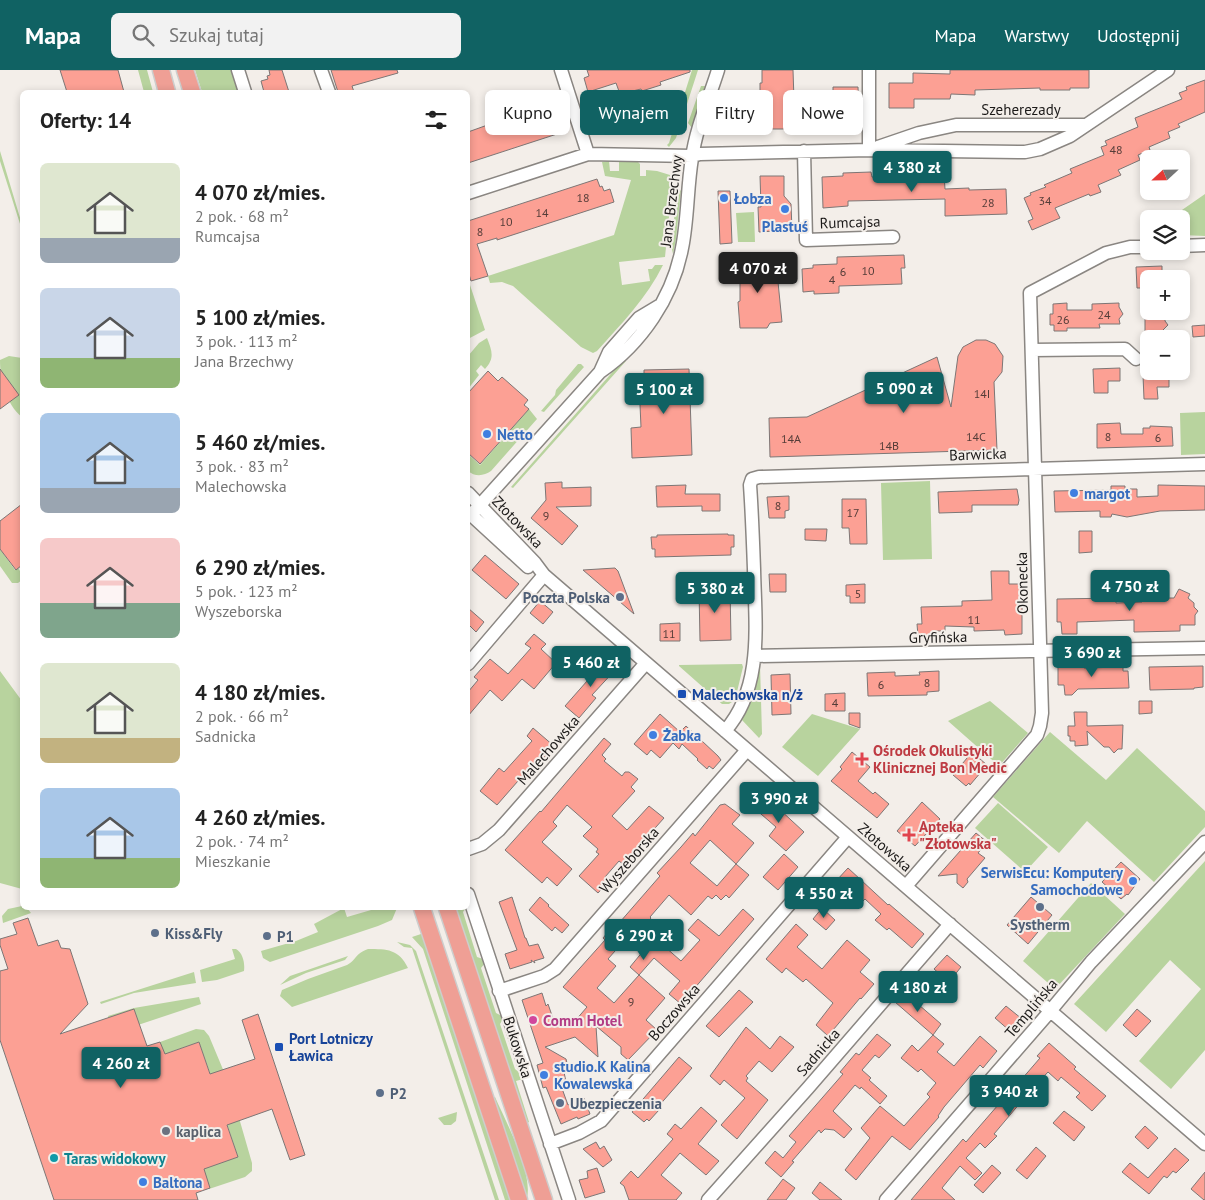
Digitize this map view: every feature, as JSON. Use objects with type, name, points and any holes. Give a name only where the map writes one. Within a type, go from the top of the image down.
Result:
[{"type":"main road","points":[[161,70],[166,90]]},
{"type":"main road","points":[[185,70],[191,90]]},
{"type":"main road","points":[[423,910],[519,1200]]},
{"type":"main road","name":"Bukowska","points":[[448,910],[544,1200]]},
{"type":"street","points":[[238,70],[244,90]]},
{"type":"street","points":[[321,70],[328,90]]},
{"type":"street","points":[[561,70],[588,154]]},
{"type":"street","name":"Jana Brzechwy","points":[[472,511],[600,372],[620,356],[647,326],[661,305],[676,273],[682,248],[692,156],[718,70]]},
{"type":"street","points":[[868,150],[869,70]]},
{"type":"street","name":"Szeherezady","points":[[470,192],[588,154],[692,156],[700,154],[868,150],[1025,152],[1058,143],[1168,70]]},
{"type":"street","name":"Szeherezady","points":[[868,150],[926,131],[956,125],[1086,125]]},
{"type":"street","name":"Rumcajsa","points":[[804,151],[806,240],[893,237]]},
{"type":"street","points":[[1190,246],[1205,245]]},
{"type":"street","name":"Okonecka","points":[[906,886],[1037,735],[1040,726],[1042,713],[1030,293],[1106,253],[1140,246]]},
{"type":"street","points":[[1032,350],[1125,349],[1136,359]]},
{"type":"street","name":"Barwicka","points":[[755,656],[750,485],[752,479],[759,477],[1205,464]]},
{"type":"street","name":"Złotowska","points":[[472,511],[535,563],[544,575],[1205,1144]]},
{"type":"street","points":[[470,662],[544,575]]},
{"type":"street","name":"Gryfińska","points":[[755,656],[1205,648]]},
{"type":"street","points":[[725,731],[743,706],[755,656]]},
{"type":"street","name":"Malechowska","points":[[470,848],[482,844],[499,830],[646,663]]},
{"type":"street","name":"Wyszeborska","points":[[499,991],[544,976],[555,969],[747,750]]},
{"type":"street","name":"Boczowska","points":[[550,1144],[579,1133],[601,1121],[848,837]]},
{"type":"street","name":"Templińska","points":[[886,1200],[1091,962],[1205,842]]},
{"type":"street","name":"Bukowska","points":[[470,900],[569,1200]]},
{"type":"street","name":"Sadnicka","points":[[708,1200],[950,924]]},
{"type":"green space","points":[[138,70],[147,70],[152,90],[143,90]]},
{"type":"green space","points":[[195,70],[232,70],[239,90],[201,90]]},
{"type":"green space","points":[[692,70],[698,70],[687,104],[686,90]]},
{"type":"green space","points":[[701,86],[705,86],[704,90],[700,90]]},
{"type":"green space","points":[[697,97],[697,112],[692,128],[688,123]]},
{"type":"green space","points":[[672,135],[677,135],[669,147],[667,145]]},
{"type":"green space","points":[[0,151],[20,218],[20,224],[0,161]]},
{"type":"green space","points":[[609,161],[610,171],[619,171],[619,162],[638,162],[640,164],[640,176],[646,176],[646,170],[670,175],[672,177],[670,202],[668,202],[667,207],[670,207],[665,257],[619,262],[622,285],[650,281],[648,269],[652,269],[655,265],[663,265],[657,277],[633,310],[597,351],[593,353],[581,347],[513,286],[502,282],[490,283],[488,276],[614,235],[631,180],[605,176],[602,162]]},
{"type":"green space","points":[[681,190],[673,254],[671,245],[677,194]]},
{"type":"green space","points":[[1205,194],[1205,236],[1190,235],[1190,210],[1182,210]]},
{"type":"green space","points":[[754,212],[755,242],[738,242],[736,213]]},
{"type":"green space","points":[[470,285],[485,330],[470,338]]},
{"type":"green space","points":[[487,338],[491,358],[485,369],[481,365],[476,371],[479,375],[470,386],[470,354],[479,343]]},
{"type":"green space","points":[[9,356],[20,358],[20,415],[16,412],[5,391],[1,376],[0,360]]},
{"type":"green space","points":[[624,359],[626,361],[513,488],[511,487]]},
{"type":"green space","points":[[578,364],[584,367],[544,412],[541,411],[555,395],[556,390]]},
{"type":"green space","points":[[529,409],[537,419],[491,471],[479,475],[470,472],[470,456],[480,465]]},
{"type":"green space","points":[[1205,412],[1205,454],[1181,455],[1180,413]]},
{"type":"green space","points":[[930,481],[932,559],[883,560],[881,483]]},
{"type":"green space","points":[[0,549],[15,570],[18,568],[20,571],[20,582],[12,583],[0,566]]},
{"type":"green space","points":[[742,664],[743,667],[735,700],[729,704],[722,704],[679,666],[679,665]]},
{"type":"green space","points":[[760,665],[762,734],[759,738],[742,720],[751,697],[757,669]]},
{"type":"green space","points":[[0,671],[20,698],[20,888],[0,883]]},
{"type":"green space","points":[[990,701],[1028,733],[999,766],[948,721]]},
{"type":"green space","points":[[812,714],[860,729],[818,776],[782,747]]},
{"type":"green space","points":[[1050,732],[1106,780],[1137,748],[1205,811],[1205,827],[1154,882],[1087,821],[1059,853],[993,797]]},
{"type":"green space","points":[[998,803],[1048,847],[1025,872],[975,828]]},
{"type":"green space","points":[[1205,861],[1205,1050],[1171,1089],[1139,1061],[1201,989],[1170,960],[1106,1032],[1074,1004]]},
{"type":"green space","points":[[1091,883],[1125,914],[1055,989],[1023,961]]},
{"type":"green space","points":[[20,906],[20,910],[29,910],[31,913],[3,923],[2,916],[8,909]]},
{"type":"green space","points":[[340,910],[345,910],[347,917],[371,910],[396,910],[392,920],[378,926],[270,962],[263,958],[261,951],[296,941],[318,932],[314,924]]},
{"type":"green space","points":[[457,910],[464,910],[463,912],[477,957],[483,959],[485,963],[481,968],[496,1013],[502,1016],[503,1019],[500,1024],[515,1069],[521,1074],[523,1079],[516,1081],[529,1122],[527,1123]]},
{"type":"green space","points":[[423,935],[510,1200],[505,1200],[423,949],[412,937]]},
{"type":"green space","points":[[397,942],[410,945],[416,951],[499,1200],[495,1200],[412,948],[404,947]]},
{"type":"green space","points":[[232,949],[236,949],[242,956],[244,971],[217,980],[202,982],[200,970],[235,959]]},
{"type":"green space","points":[[368,949],[392,951],[401,957],[408,968],[292,1007],[280,996],[282,990],[347,965],[360,953]]},
{"type":"green space","points":[[348,956],[345,960],[306,973],[280,985],[290,976]]},
{"type":"green space","points":[[194,972],[196,983],[134,993],[101,1004],[100,1002]]},
{"type":"green space","points":[[199,997],[201,1004],[114,1033],[108,1016],[134,1008]]},
{"type":"green space","points":[[196,1029],[204,1030],[209,1036],[227,1079],[212,1079],[199,1042],[170,1052],[165,1056],[160,1042]]},
{"type":"green space","points":[[494,1097],[512,1133],[522,1161],[528,1187],[527,1198]]},
{"type":"green space","points":[[237,1111],[252,1163],[252,1171],[245,1177],[209,1189],[203,1167],[209,1167],[238,1157],[226,1121]]},
{"type":"green space","points":[[457,1112],[456,1121],[451,1125],[444,1125],[438,1118]]},
{"type":"building","points":[[60,70],[118,70],[123,90],[66,90]]},
{"type":"building","points":[[269,70],[282,70],[288,90],[263,90],[261,81],[268,79],[267,76],[270,75]]},
{"type":"building","points":[[331,70],[397,70],[398,73],[352,86],[353,90],[337,90]]},
{"type":"building","points":[[587,70],[690,70],[690,72],[660,82],[661,85],[645,90],[619,90],[616,83],[594,90],[587,90],[584,78],[589,76]]},
{"type":"building","points":[[762,70],[793,70],[794,90],[783,90],[783,129],[773,129],[773,90],[760,90],[760,83],[762,83]]},
{"type":"building","points":[[950,70],[1089,70],[1089,88],[1070,88],[1070,90],[1040,90],[1040,88],[975,90],[975,95],[951,94],[950,99],[914,99],[914,108],[889,108],[889,83],[913,83],[913,73],[950,74]]},
{"type":"building","points":[[1205,80],[1205,112],[1178,124],[1180,127],[1168,132],[1170,138],[1149,147],[1150,150],[1140,150],[1140,154],[1138,155],[1140,160],[1118,170],[1121,175],[1098,185],[1101,192],[1090,196],[1089,194],[1055,208],[1060,218],[1032,230],[1028,221],[1033,219],[1024,198],[1031,195],[1030,193],[1046,187],[1044,185],[1072,173],[1070,169],[1104,155],[1101,147],[1107,145],[1105,141],[1138,127],[1135,118],[1182,99],[1179,93],[1187,90],[1186,87]]},
{"type":"building","points":[[833,87],[858,87],[858,90],[833,90]]},
{"type":"building","points":[[485,126],[485,135],[554,135],[470,162],[470,131]]},
{"type":"building","points":[[871,172],[872,177],[944,174],[945,189],[1006,189],[1007,214],[945,216],[945,199],[848,201],[848,206],[823,208],[822,177],[843,176],[843,173]]},
{"type":"building","points":[[760,176],[784,176],[784,196],[791,204],[792,230],[759,232],[758,207],[761,207]]},
{"type":"building","points":[[597,179],[604,191],[610,189],[614,202],[497,240],[497,238],[477,244],[488,276],[471,281],[470,220]]},
{"type":"building","points":[[718,191],[730,191],[732,243],[720,244]]},
{"type":"building","points":[[904,255],[905,268],[901,268],[902,284],[839,286],[839,293],[814,294],[814,291],[803,292],[802,269],[813,268],[813,265],[837,264],[837,257]]},
{"type":"building","points":[[780,263],[780,282],[778,282],[782,322],[770,323],[767,328],[740,328],[738,302],[740,301],[740,282],[730,282],[730,266]]},
{"type":"building","points":[[1162,266],[1162,270],[1140,270],[1140,288],[1137,288],[1136,267]]},
{"type":"building","points":[[1067,303],[1067,310],[1092,310],[1092,304],[1119,303],[1123,314],[1119,319],[1120,324],[1099,324],[1100,328],[1067,328],[1067,331],[1054,331],[1054,325],[1050,325],[1050,314],[1053,314],[1053,304]]},
{"type":"building","points":[[1145,320],[1165,320],[1168,325],[1163,330],[1145,330]]},
{"type":"building","points":[[1205,325],[1205,336],[1193,337],[1192,326]]},
{"type":"building","points":[[976,340],[986,340],[995,344],[1003,356],[1002,372],[994,382],[997,450],[770,457],[769,418],[807,417],[937,357],[951,407],[958,356],[963,347]]},
{"type":"building","points":[[1120,368],[1120,381],[1108,381],[1108,393],[1094,393],[1093,369]]},
{"type":"building","points":[[0,369],[19,395],[0,409]]},
{"type":"building","points":[[689,369],[692,455],[632,458],[631,428],[641,427],[639,383],[644,382],[644,370]]},
{"type":"building","name":"Netto","points":[[488,371],[498,381],[502,377],[528,400],[524,405],[529,409],[480,464],[470,455],[470,391]]},
{"type":"building","points":[[1143,380],[1169,380],[1169,387],[1157,387],[1158,399],[1144,399]]},
{"type":"building","points":[[1120,423],[1121,434],[1143,434],[1143,428],[1150,428],[1150,426],[1172,427],[1173,446],[1097,448],[1097,424]]},
{"type":"building","points":[[562,482],[562,488],[591,487],[591,506],[556,507],[578,526],[562,545],[531,518],[546,500],[545,483]]},
{"type":"building","points":[[686,485],[685,494],[720,494],[720,511],[702,511],[702,506],[657,507],[656,486]]},
{"type":"building","points":[[1158,485],[1205,486],[1205,510],[1160,511],[1127,517],[1112,514],[1111,517],[1100,517],[1100,511],[1055,512],[1054,491],[1111,490],[1111,486],[1125,486],[1125,489],[1137,489],[1137,497],[1158,496]]},
{"type":"building","points":[[1017,489],[1018,505],[972,505],[972,512],[939,513],[938,492]]},
{"type":"building","points":[[789,496],[789,510],[785,511],[785,518],[769,518],[767,497]]},
{"type":"building","points":[[842,499],[866,499],[867,544],[850,544],[849,528],[842,528]]},
{"type":"building","points":[[20,506],[20,567],[16,570],[0,549],[0,521]]},
{"type":"building","points":[[805,529],[827,529],[826,541],[805,540]]},
{"type":"building","points":[[1079,531],[1092,531],[1092,552],[1079,553]]},
{"type":"building","points":[[657,535],[734,535],[734,547],[731,547],[731,555],[655,557],[655,549],[652,549],[651,537],[657,537]]},
{"type":"building","points":[[485,555],[519,584],[506,599],[472,570]]},
{"type":"building","points":[[615,568],[618,571],[634,614],[583,570]]},
{"type":"building","points":[[991,571],[1009,571],[1009,584],[1022,584],[1022,634],[1005,635],[1004,630],[974,631],[974,627],[945,626],[945,631],[934,631],[934,636],[918,636],[917,624],[922,624],[921,607],[962,606],[962,601],[992,600]]},
{"type":"building","points":[[769,574],[786,574],[786,592],[770,592]]},
{"type":"building","points":[[865,584],[865,603],[850,603],[850,596],[846,596],[846,585]]},
{"type":"building","points":[[730,588],[731,640],[700,641],[699,589]]},
{"type":"building","points":[[1141,589],[1157,589],[1157,598],[1174,598],[1179,589],[1190,594],[1188,598],[1194,603],[1194,607],[1198,611],[1195,615],[1195,625],[1180,625],[1180,631],[1134,632],[1134,620],[1077,622],[1077,634],[1062,634],[1061,622],[1057,622],[1057,599],[1116,598],[1116,603],[1142,602]]},
{"type":"building","points":[[540,601],[553,612],[543,624],[530,613]]},
{"type":"building","points":[[470,610],[484,622],[476,632],[470,626]]},
{"type":"building","points":[[680,623],[680,641],[660,641],[660,624]]},
{"type":"building","points":[[534,634],[546,644],[541,649],[556,663],[534,689],[522,679],[502,701],[490,690],[470,714],[470,690],[478,680],[474,677],[490,659],[508,674],[531,648],[525,644]]},
{"type":"building","points":[[602,656],[616,669],[592,695],[596,698],[579,718],[565,706],[595,672],[591,669]]},
{"type":"building","points":[[1084,666],[1084,668],[1123,667],[1123,671],[1128,671],[1129,688],[1078,689],[1072,695],[1065,695],[1064,685],[1058,685],[1058,667]]},
{"type":"building","points":[[1203,666],[1203,687],[1150,690],[1149,667]]},
{"type":"building","points":[[939,671],[939,691],[927,692],[927,695],[868,696],[867,673],[895,672],[895,676],[920,675],[919,672]]},
{"type":"building","points":[[790,674],[791,714],[772,715],[771,675]]},
{"type":"building","points":[[845,693],[845,711],[825,711],[825,694]]},
{"type":"building","points":[[1139,701],[1152,701],[1152,713],[1139,714]]},
{"type":"building","points":[[1074,712],[1087,712],[1087,726],[1123,725],[1122,749],[1118,749],[1114,753],[1109,747],[1104,747],[1087,731],[1088,745],[1075,746],[1075,741],[1070,741],[1070,736],[1068,736],[1068,726],[1075,726]]},
{"type":"building","points":[[849,713],[860,713],[860,728],[849,724]]},
{"type":"building","points":[[660,714],[680,732],[686,726],[721,760],[713,769],[709,766],[707,769],[682,744],[679,749],[673,743],[660,758],[651,750],[647,755],[634,744]]},
{"type":"building","points":[[533,728],[554,746],[535,768],[532,765],[497,805],[480,791],[499,768],[504,772],[532,741],[527,736]]},
{"type":"building","points":[[604,738],[611,744],[602,755],[606,759],[604,761],[622,776],[625,772],[629,772],[638,779],[631,787],[635,791],[612,816],[627,830],[649,806],[664,818],[623,864],[619,861],[605,877],[609,881],[598,893],[579,876],[599,854],[596,852],[598,849],[583,836],[592,827],[567,805],[553,822],[557,826],[542,842],[572,869],[557,886],[547,877],[542,883],[505,850],[541,812]]},
{"type":"building","points":[[852,752],[870,767],[858,781],[873,794],[875,792],[889,804],[877,818],[831,781],[842,769],[840,767]]},
{"type":"building","points":[[972,752],[987,765],[970,785],[969,783],[966,786],[953,775]]},
{"type":"building","points":[[765,796],[804,832],[786,851],[769,836],[776,827],[754,808]]},
{"type":"building","points":[[922,802],[940,819],[915,846],[897,831]]},
{"type":"building","points":[[725,804],[740,815],[732,824],[754,843],[736,864],[749,875],[729,898],[726,895],[721,900],[716,895],[712,899],[708,896],[691,915],[669,895],[641,930],[637,926],[608,959],[616,966],[597,988],[614,1003],[639,975],[665,998],[646,1020],[657,1030],[628,1060],[621,1054],[621,1047],[596,1026],[598,1057],[575,1037],[545,1047],[566,1059],[569,1071],[564,1072],[566,1082],[560,1083],[568,1105],[584,1098],[590,1114],[561,1124],[546,1087],[543,1088],[537,1065],[543,1063],[522,1000],[542,993],[556,1027],[575,1021],[587,1007],[563,987],[605,940],[603,938],[618,920],[620,922],[660,876],[657,873],[693,833],[695,836],[720,805]],"holes":[[[710,840],[736,864],[717,886],[690,863]]]},
{"type":"building","points":[[976,833],[987,842],[978,853],[985,858],[967,879],[968,882],[963,888],[957,883],[957,874],[938,876]]},
{"type":"building","points":[[784,854],[798,867],[778,890],[763,877]]},
{"type":"building","points":[[1121,862],[1140,879],[1128,895],[1121,899],[1102,882]]},
{"type":"building","points":[[848,868],[888,905],[924,934],[912,948],[889,928],[887,930],[875,920],[881,914],[865,899],[861,903],[836,881]]},
{"type":"building","points":[[512,897],[529,946],[538,944],[544,958],[534,961],[535,963],[531,960],[532,962],[510,969],[505,954],[517,950],[499,902]]},
{"type":"building","points":[[540,897],[569,925],[562,933],[555,927],[552,931],[529,910]]},
{"type":"building","points":[[1031,897],[1052,915],[1028,944],[1007,925]]},
{"type":"building","points":[[822,908],[835,920],[826,930],[813,919]]},
{"type":"building","points":[[743,909],[754,919],[681,1004],[669,994],[680,981],[654,958],[639,975],[630,967],[658,933],[668,942],[664,946],[681,961],[700,940],[688,930],[698,919],[719,936]]},
{"type":"building","points":[[28,918],[38,946],[58,940],[61,948],[70,949],[88,1004],[60,1034],[134,1009],[147,1046],[160,1042],[165,1054],[199,1042],[210,1074],[255,1059],[242,1020],[258,1014],[305,1155],[290,1160],[272,1109],[227,1125],[238,1157],[204,1169],[210,1188],[196,1193],[198,1200],[54,1200],[0,1040],[0,971],[8,969],[0,945],[0,939],[17,934],[13,923]]},
{"type":"building","points":[[796,924],[808,935],[797,947],[822,969],[847,940],[870,960],[860,972],[874,984],[828,1036],[816,1025],[833,1003],[806,979],[803,982],[786,968],[782,973],[766,959]]},
{"type":"building","points":[[947,955],[961,967],[949,982],[934,969]]},
{"type":"building","points":[[739,990],[753,1002],[719,1037],[706,1026]]},
{"type":"building","points":[[904,992],[941,1024],[933,1035],[895,1002]]},
{"type":"building","points":[[1006,1006],[1022,1019],[1010,1031],[995,1018]]},
{"type":"building","points":[[1137,1009],[1151,1021],[1136,1037],[1123,1025]]},
{"type":"building","points":[[746,1027],[770,1049],[780,1036],[794,1047],[772,1072],[759,1061],[746,1076],[748,1078],[746,1081],[768,1100],[737,1139],[721,1125],[745,1098],[724,1080],[720,1085],[710,1076]]},
{"type":"building","points":[[877,1034],[891,1045],[879,1058],[875,1055],[862,1070],[871,1078],[869,1080],[887,1096],[880,1104],[861,1087],[860,1089],[855,1085],[833,1111],[852,1129],[844,1138],[834,1130],[825,1129],[821,1133],[819,1130],[792,1161],[794,1162],[781,1177],[765,1163],[775,1151],[783,1158],[796,1142],[789,1136],[843,1074],[840,1072],[856,1053],[859,1055]]},
{"type":"building","points":[[933,1035],[944,1044],[937,1052],[954,1066],[980,1036],[997,1051],[983,1068],[980,1065],[910,1150],[892,1136],[856,1180],[845,1170],[870,1138],[861,1128],[880,1106],[904,1126],[930,1097],[927,1094],[936,1083],[921,1069],[918,1072],[901,1058],[912,1045],[918,1051]]},
{"type":"building","points":[[1049,1043],[1076,1067],[1074,1069],[1106,1096],[1092,1111],[1076,1097],[1080,1093],[1061,1077],[1058,1081],[1048,1072],[1034,1087],[1046,1097],[1038,1106],[1026,1096],[994,1134],[997,1136],[985,1148],[980,1143],[966,1158],[982,1173],[975,1180],[960,1166],[942,1188],[955,1200],[911,1200],[963,1139],[966,1142],[1005,1097],[1001,1093],[1009,1084],[1013,1089],[1021,1080],[1040,1058],[1037,1056]]},
{"type":"building","points":[[679,1057],[692,1068],[657,1108],[659,1110],[649,1121],[647,1119],[644,1122],[632,1112]]},
{"type":"building","points":[[701,1107],[717,1121],[698,1144],[719,1161],[706,1175],[680,1153],[661,1175],[682,1193],[676,1200],[629,1200],[624,1186],[620,1183],[631,1171],[638,1178],[673,1139],[667,1134],[675,1124],[681,1129]]},
{"type":"building","points":[[1064,1111],[1085,1127],[1074,1141],[1053,1123]]},
{"type":"building","points":[[1145,1126],[1158,1138],[1148,1149],[1135,1137]]},
{"type":"building","points":[[596,1142],[600,1149],[604,1146],[612,1160],[603,1167],[583,1149]]},
{"type":"building","points":[[1036,1147],[1046,1156],[1027,1179],[1016,1170]]},
{"type":"building","points":[[1175,1148],[1189,1160],[1176,1173],[1173,1171],[1167,1178],[1164,1176],[1149,1194],[1122,1172],[1130,1163],[1148,1178]]},
{"type":"building","points":[[992,1165],[1001,1173],[983,1193],[974,1185]]},
{"type":"building","points":[[597,1168],[605,1192],[585,1198],[579,1180],[588,1178],[587,1171]]},
{"type":"building","points":[[1205,1172],[1205,1200],[1204,1200],[1191,1189]]},
{"type":"building","points":[[783,1179],[795,1188],[786,1200],[767,1200]]},
{"type":"building","points":[[820,1182],[842,1200],[820,1200],[812,1193]]},
{"type":"place","name":"Łobza","points":[[724,198]]},
{"type":"place","name":"Plastuś","points":[[785,209]]},
{"type":"place","name":"Netto","points":[[487,434]]},
{"type":"place","name":"margot","points":[[1074,493]]},
{"type":"place","name":"Poczta Polska","points":[[620,597]]},
{"type":"place","name":"Malechowska n/ż","points":[[682,694]]},
{"type":"place","name":"Żabka","points":[[653,735]]},
{"type":"place","name":"Ośrodek Okulistyki Klinicznej Bon Medic","points":[[862,759]]},
{"type":"place","name":"Apteka \"Złotowska\"","points":[[909,835]]},
{"type":"place","name":"SerwisEcu: Komputery Samochodowe","points":[[1133,881]]},
{"type":"place","name":"Systherm","points":[[1040,907]]},
{"type":"place","name":"Kiss&Fly","points":[[155,933]]},
{"type":"place","name":"P1","points":[[267,936]]},
{"type":"place","name":"Comm Hotel","points":[[533,1020]]},
{"type":"place","name":"Port Lotniczy Ławica","points":[[279,1047]]},
{"type":"place","name":"studio.K Kalina Kowalewska","points":[[544,1075]]},
{"type":"place","name":"P2","points":[[380,1093]]},
{"type":"place","name":"Ubezpieczenia","points":[[560,1103]]},
{"type":"place","name":"kaplica","points":[[166,1131]]},
{"type":"place","name":"Taras widokowy","points":[[54,1158]]},
{"type":"place","name":"Baltona","points":[[143,1182]]}]
